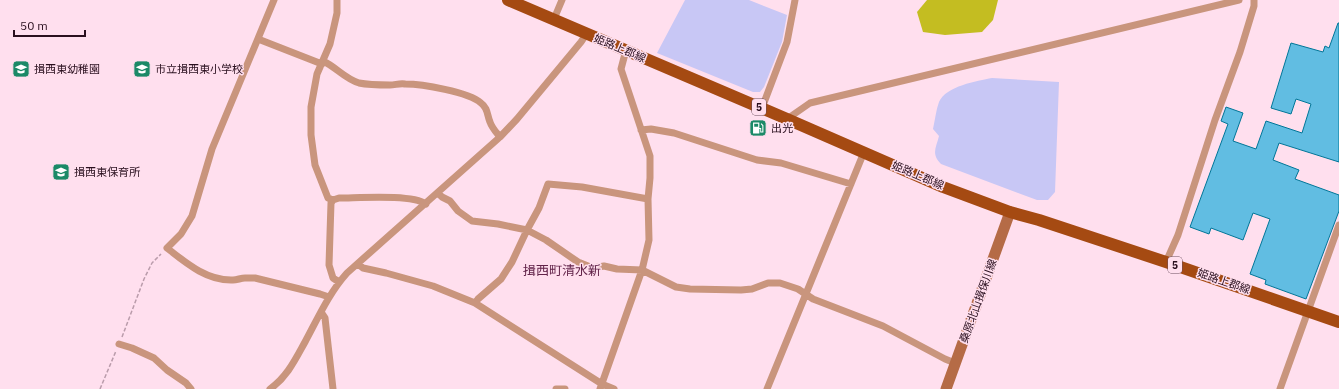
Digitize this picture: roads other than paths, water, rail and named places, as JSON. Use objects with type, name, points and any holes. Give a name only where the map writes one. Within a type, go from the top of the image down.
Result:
[{"type":"main road","name":"姫路上郡線","points":[[508,0],[944,187],[1010,212],[1039,220],[1166,262],[1339,322]]},
{"type":"main road","name":"桑原北山揖保川線","points":[[946,389],[1010,212]]},
{"type":"street","points":[[274,0],[212,149],[192,216],[181,234],[167,248],[189,266],[200,272],[233,280],[255,278],[329,297]]},
{"type":"street","points":[[337,0],[337,13],[332,33],[317,74],[313,94],[310,135],[315,165],[328,198],[333,200],[339,198],[391,197],[421,201],[426,204]]},
{"type":"street","points":[[554,19],[562,0]]},
{"type":"street","points":[[762,108],[787,42],[795,0]]},
{"type":"street","points":[[787,119],[810,103],[1239,0]]},
{"type":"street","points":[[1166,262],[1178,235],[1215,120],[1240,52],[1254,6],[1254,0]]},
{"type":"street","points":[[270,389],[280,382],[291,367],[329,297],[347,273],[500,137],[538,94],[587,33]]},
{"type":"street","points":[[258,39],[331,65],[350,79],[360,83],[391,85],[403,83],[412,84],[453,92],[473,98],[481,102],[486,108],[489,121],[500,137]]},
{"type":"street","points":[[601,386],[642,270],[649,240],[648,199],[650,156],[621,69],[626,50]]},
{"type":"street","points":[[641,130],[651,129],[674,133],[757,160],[780,163],[852,184]]},
{"type":"street","points":[[768,389],[864,152]]},
{"type":"street","points":[[475,304],[478,299],[501,279],[512,262],[527,230],[540,208],[548,184],[582,187],[648,199]]},
{"type":"street","points":[[438,193],[450,201],[458,211],[472,221],[498,224],[527,230],[546,240],[578,262],[593,268],[604,266],[616,269],[642,270],[671,285],[690,289],[741,290],[752,289],[768,283],[780,283],[798,289],[813,299],[883,326],[955,363]]},
{"type":"street","points":[[333,200],[331,203],[329,265],[333,278],[339,282]]},
{"type":"street","points":[[1280,389],[1339,225]]},
{"type":"street","points":[[358,264],[363,268],[433,286],[475,304],[601,386],[614,389]]},
{"type":"street","points":[[321,312],[325,318],[333,389]]},
{"type":"street","points":[[119,344],[154,358],[191,389]]},
{"type":"street","points":[[556,389],[564,389]]},
{"type":"water","points":[[685,0],[749,0],[787,15],[782,42],[764,87],[760,92],[753,92],[657,53]]},
{"type":"water","points":[[992,78],[1059,82],[1055,192],[1048,200],[1037,200],[941,164],[936,157],[935,151],[939,136],[933,129],[938,105],[943,96],[962,85]]},
{"type":"place","name":"揖西東幼稚園","points":[[21,69]]},
{"type":"place","name":"市立揖西東小学校","points":[[142,69]]},
{"type":"place","name":"出光","points":[[758,128]]},
{"type":"place","name":"揖西東保育所","points":[[61,172]]},
{"type":"district","name":"揖西町清水新","points":[[562,270]]}]
